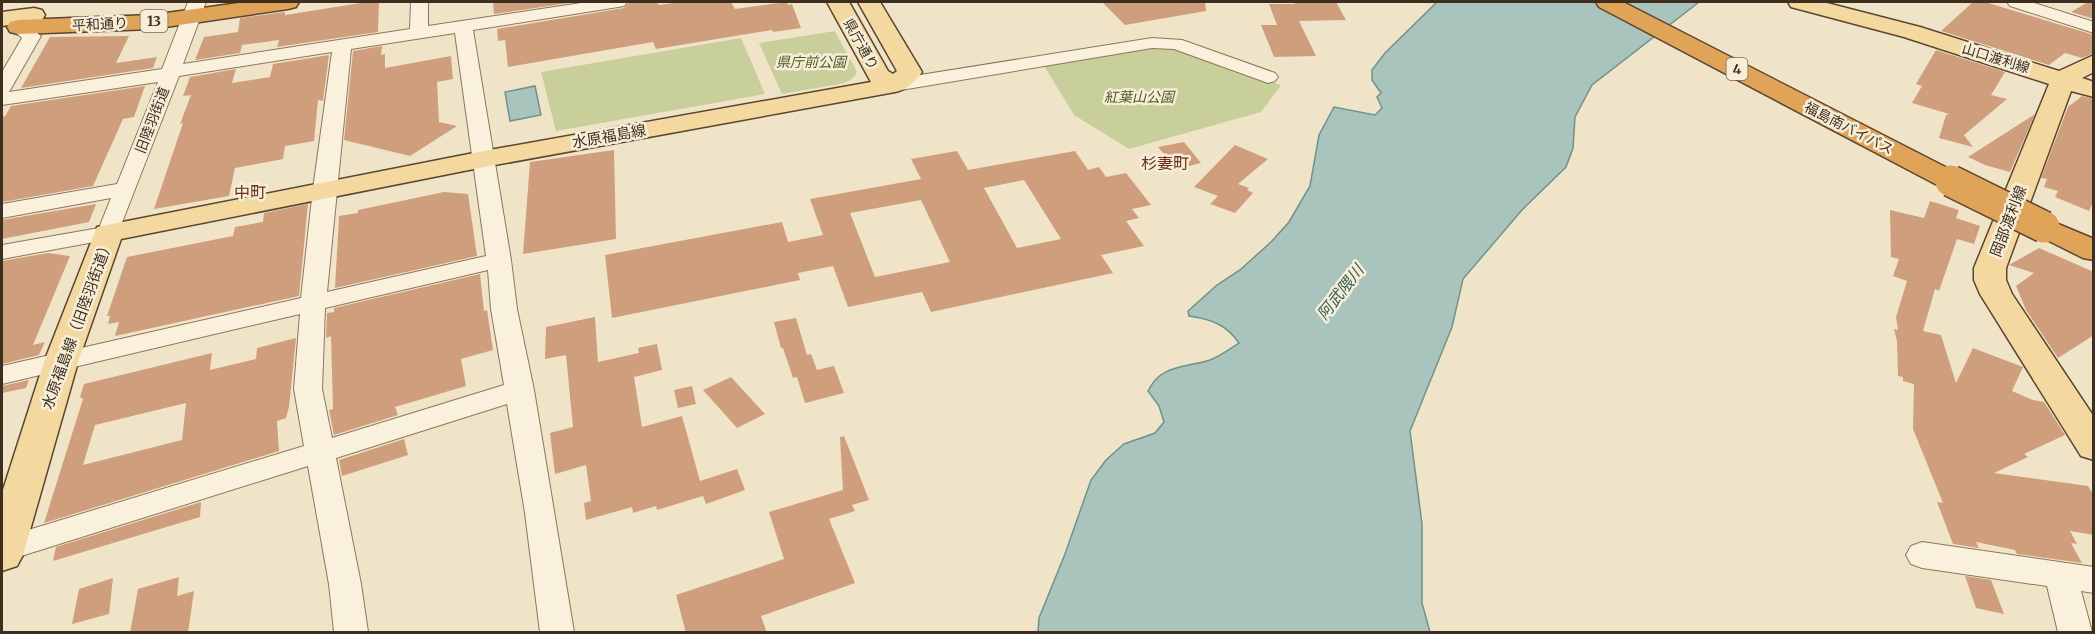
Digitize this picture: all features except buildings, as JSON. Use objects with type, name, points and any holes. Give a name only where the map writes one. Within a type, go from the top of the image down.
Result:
[{"type":"highway","name":"平和通り","points":[[14,18],[152,22],[194,8],[229,2]]},
{"type":"highway","name":"平和通り","points":[[194,8],[288,2]]},
{"type":"highway","name":"福島南バイパス","points":[[1607,2],[1872,130],[2053,221],[2094,251]]},
{"type":"highway","name":"福島南バイパス","points":[[1642,2],[1872,130]]},
{"type":"highway","name":"福島南バイパス","points":[[2053,221],[2094,229]]},
{"type":"main road","name":"県庁通り","points":[[838,2],[878,76],[895,85],[910,72],[869,2]]},
{"type":"main road","name":"山口渡利線","points":[[1799,2],[1898,28],[2094,90]]},
{"type":"main road","points":[[2063,79],[2094,62]]},
{"type":"main road","name":"岡部渡利線","points":[[2063,79],[1990,268],[1990,280],[2019,333],[2094,447]]},
{"type":"main road","name":"水原福島線","points":[[324,189],[895,85]]},
{"type":"main road","name":"水原福島線（旧陸羽街道）","points":[[2,553],[61,362],[108,233],[324,189]]},
{"type":"street","points":[[419,2],[419,33]]},
{"type":"street","points":[[2,99],[607,2]]},
{"type":"street","points":[[2016,2],[2038,4],[2094,28]]},
{"type":"street","name":"旧陸羽街道","points":[[108,233],[194,8]]},
{"type":"street","points":[[2,88],[32,36],[14,18]]},
{"type":"street","points":[[463,26],[499,260],[504,309],[520,390],[557,633]]},
{"type":"street","points":[[895,85],[1152,43],[1176,45],[1268,77]]},
{"type":"street","points":[[342,45],[324,189],[308,389],[318,454],[345,584],[351,633]]},
{"type":"street","points":[[2,211],[124,189]]},
{"type":"street","points":[[2,252],[108,233]]},
{"type":"street","points":[[2,375],[313,305],[499,260]]},
{"type":"street","points":[[2,553],[520,390]]},
{"type":"street","points":[[1922,555],[2094,580]]},
{"type":"street","points":[[2060,575],[2075,633]]},
{"type":"green space","name":"県庁前公園","points":[[835,31],[857,72],[853,78],[845,83],[782,94],[759,43]]},
{"type":"green space","points":[[741,38],[765,94],[556,131],[541,72]]},
{"type":"green space","name":"紅葉山公園","points":[[1152,47],[1173,48],[1281,85],[1261,112],[1129,149],[1074,115],[1043,64]]},
{"type":"water","name":"阿武隈川","points":[[1437,2],[1699,2],[1592,85],[1575,117],[1573,148],[1566,167],[1522,210],[1463,279],[1452,327],[1410,431],[1422,524],[1422,603],[1430,632],[1038,632],[1039,618],[1091,480],[1106,460],[1124,444],[1155,433],[1164,422],[1159,406],[1148,391],[1153,382],[1167,371],[1210,360],[1239,343],[1223,327],[1211,321],[1189,316],[1188,311],[1217,285],[1240,270],[1289,222],[1310,186],[1319,135],[1334,107],[1375,115],[1382,108],[1377,97],[1381,93],[1372,80],[1372,70],[1385,53]]},
{"type":"water","points":[[535,86],[541,115],[510,121],[505,92]]},
{"type":"district","name":"杉妻町","points":[[1165,163]]},
{"type":"district","name":"中町","points":[[250,192]]}]
